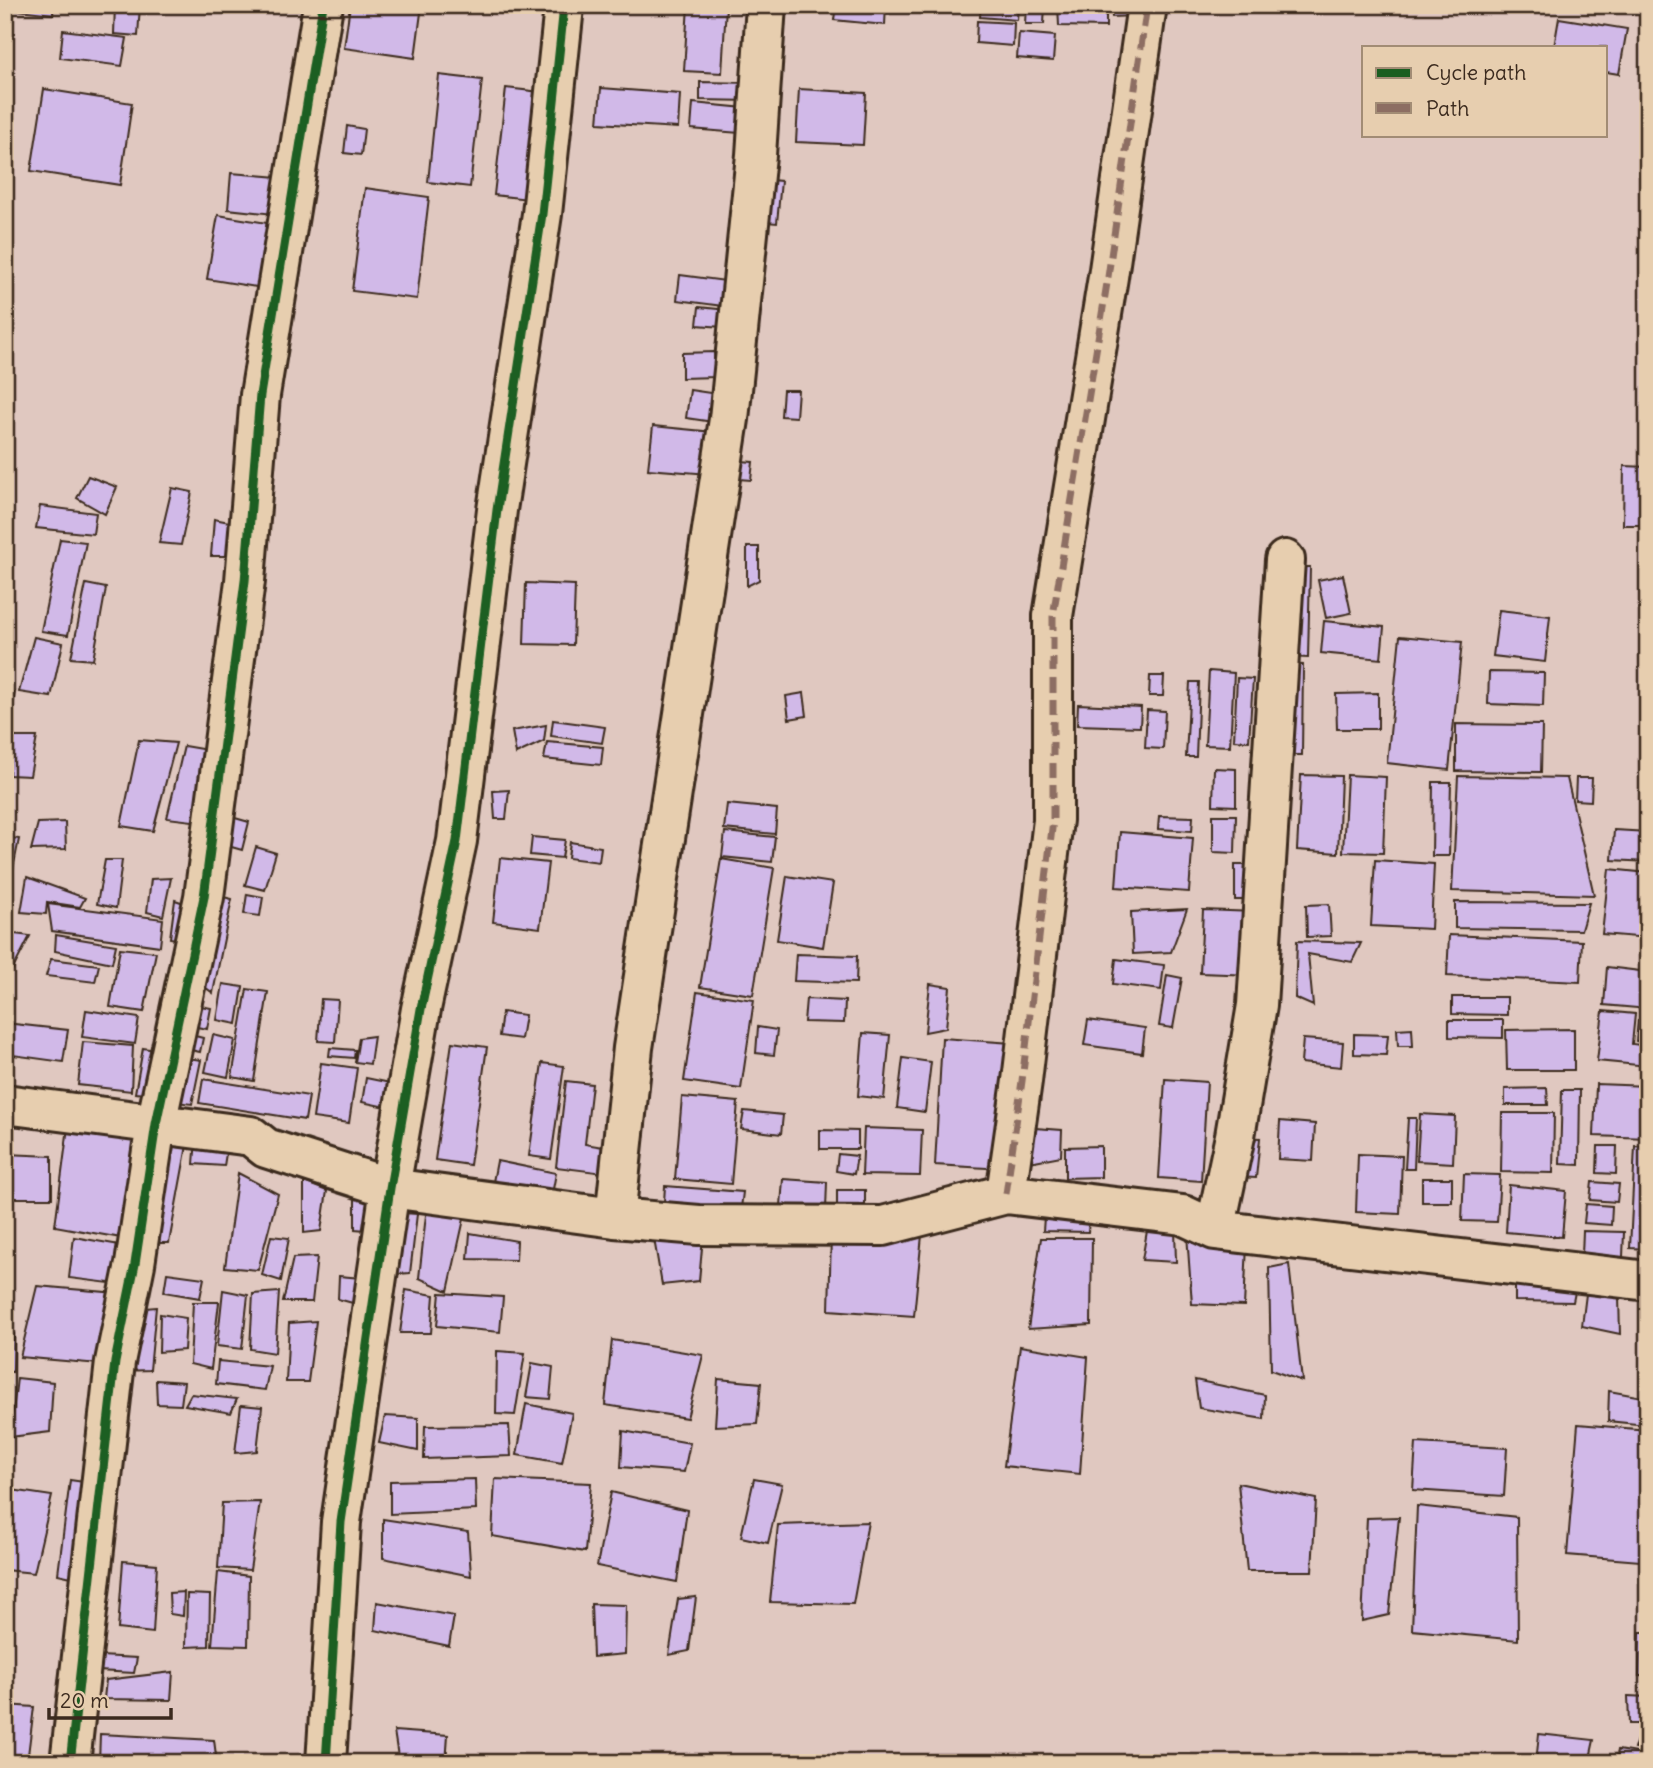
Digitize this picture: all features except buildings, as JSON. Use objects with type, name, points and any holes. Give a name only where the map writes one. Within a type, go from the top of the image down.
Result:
[{"type":"street","points":[[70,1763],[115,1362],[135,1264],[156,1124],[204,897],[245,581],[260,395],[323,5]]},
{"type":"street","points":[[615,1218],[633,1048],[729,419],[756,155],[766,5]]},
{"type":"street","points":[[1006,1194],[1023,1081],[1053,820],[1053,616],[1108,277],[1147,5]]},
{"type":"street","points":[[326,1763],[341,1521],[390,1188],[421,1009],[457,841],[497,510],[542,214],[561,6]]},
{"type":"street","points":[[1215,1230],[1235,1136],[1257,1005],[1285,560]]},
{"type":"street","points":[[5,1104],[251,1136],[266,1148],[390,1188],[615,1218],[699,1225],[883,1226],[1006,1194],[1184,1215],[1215,1230],[1648,1281]]},
{"type":"marked path","points":[[1006,1194],[1053,820],[1053,616],[1108,277],[1147,5]]},
{"type":"cycle path","points":[[70,1763],[115,1362],[135,1264],[156,1124],[204,897],[245,581],[260,395],[323,5]]},
{"type":"cycle path","points":[[326,1763],[341,1522],[390,1188],[421,1009],[457,841],[497,510],[542,214],[564,7]]}]
